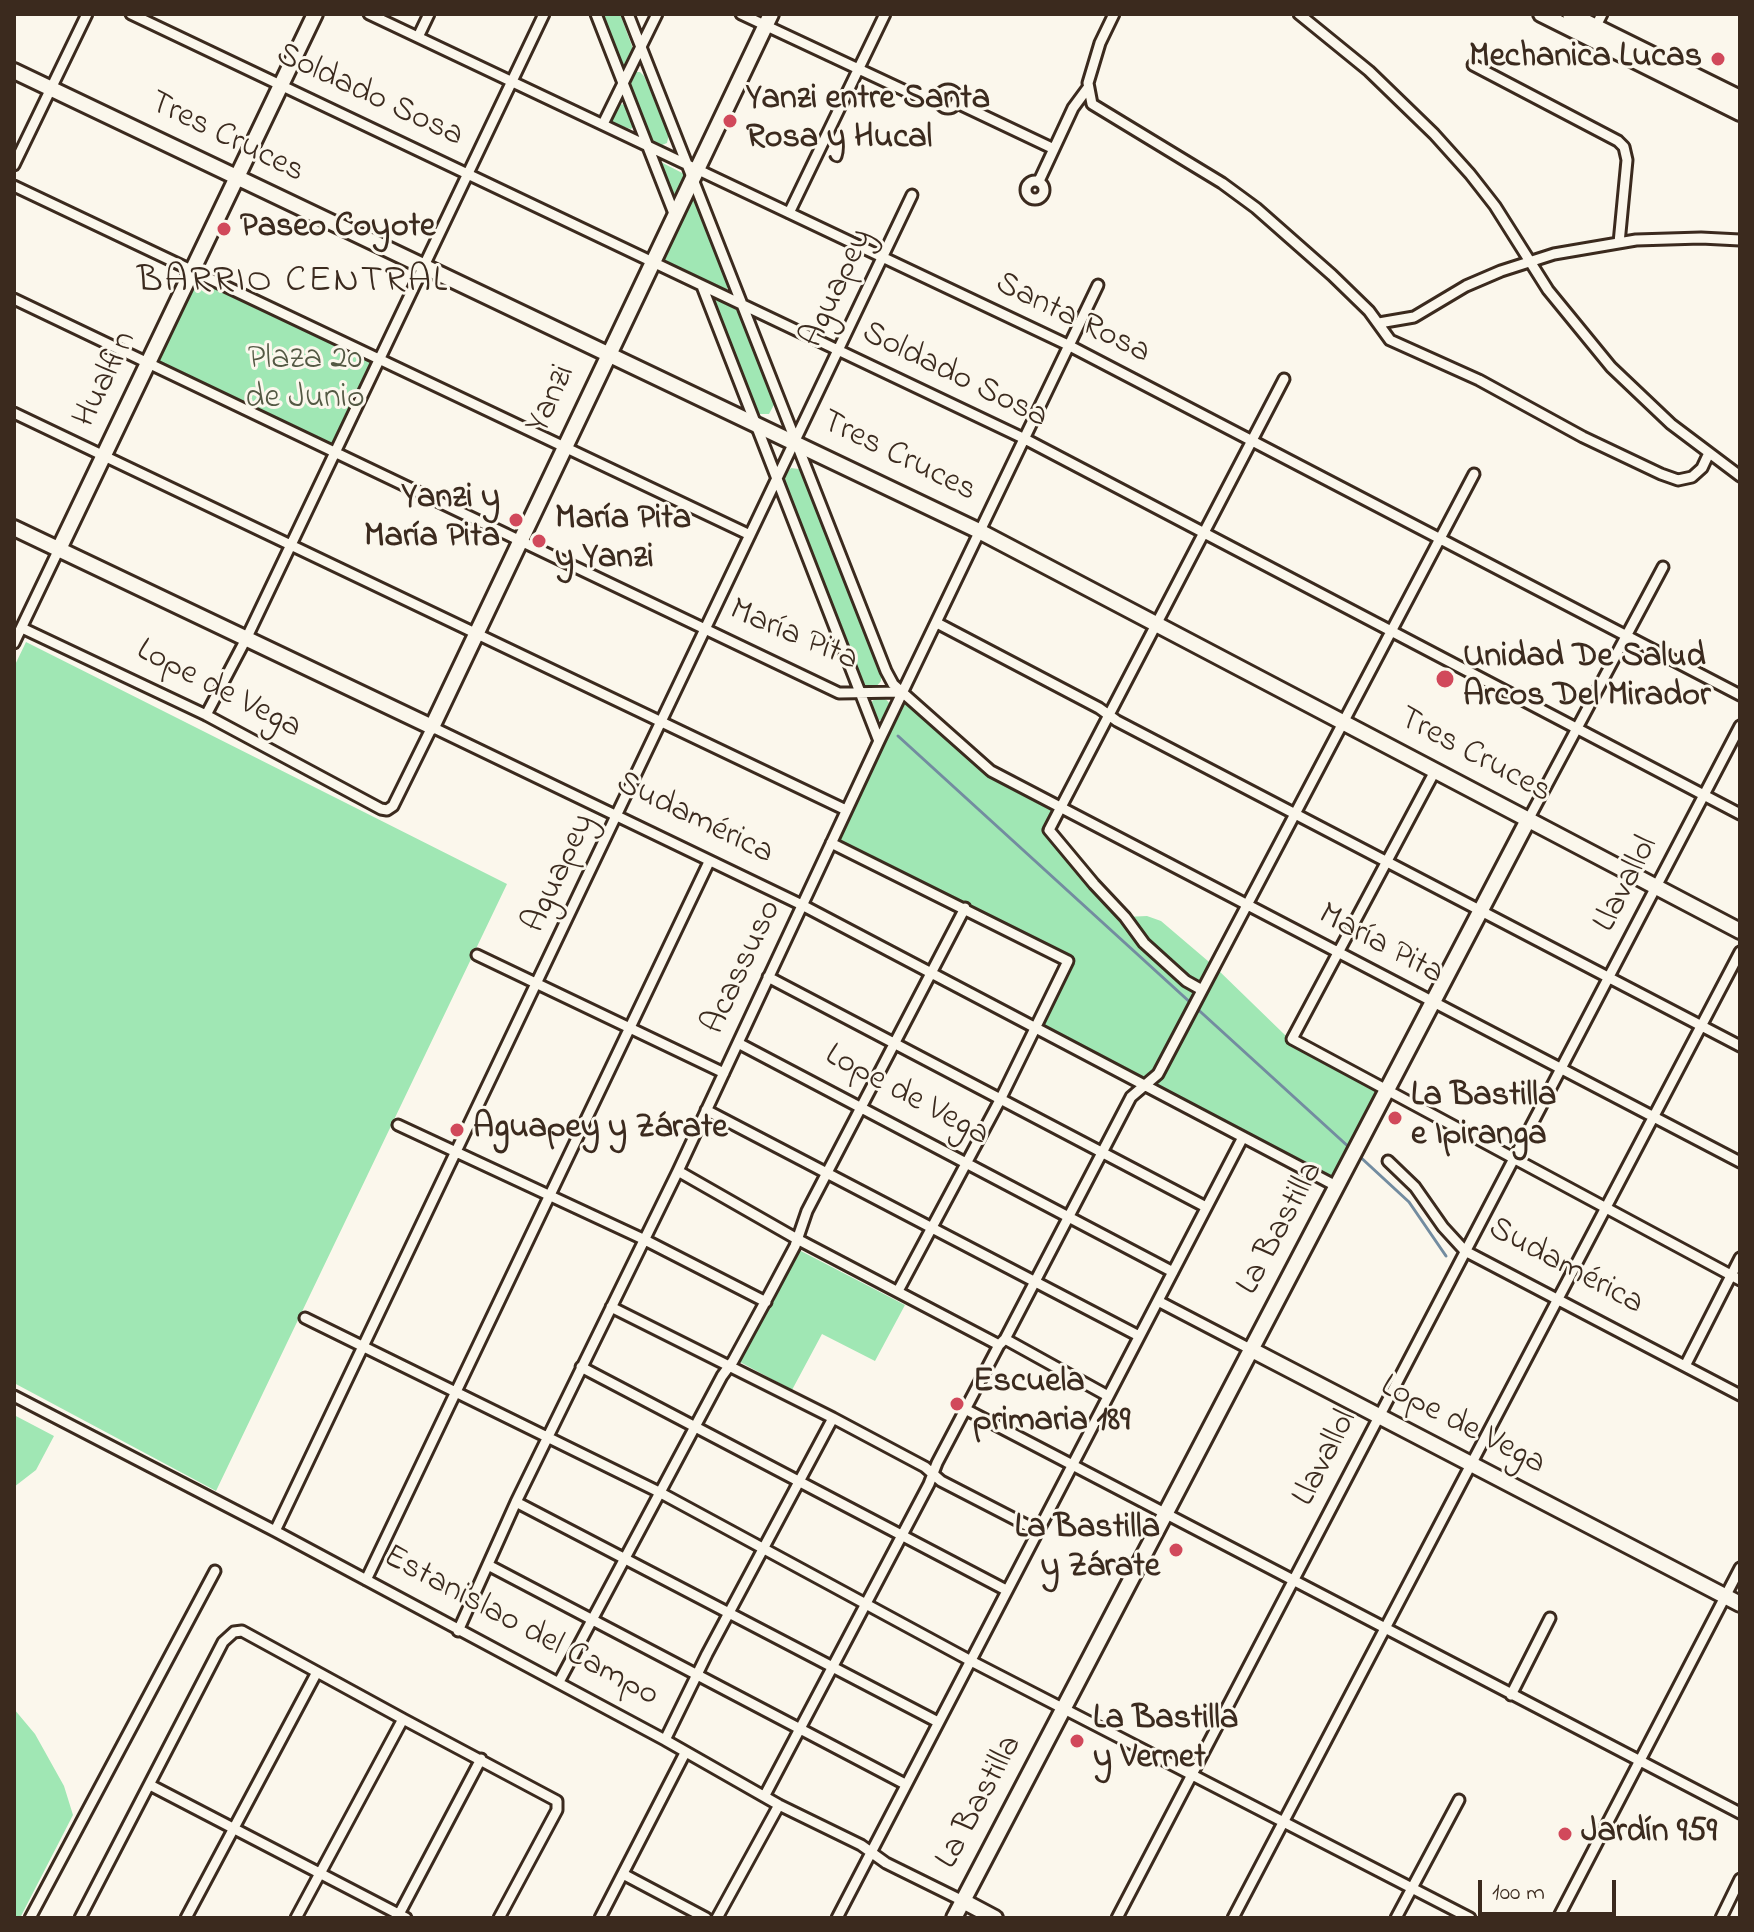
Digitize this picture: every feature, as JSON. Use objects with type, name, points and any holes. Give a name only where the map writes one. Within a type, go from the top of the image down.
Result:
[{"type":"street","points":[[14,165],[87,14]]},
{"type":"street","name":"Soldado Sosa","points":[[131,14],[1025,439],[1740,814]]},
{"type":"street","name":"Hualfin","points":[[14,643],[315,14]]},
{"type":"street","name":"Santa Rosa","points":[[369,14],[647,145],[692,170],[1068,345],[1740,695]]},
{"type":"street","points":[[418,37],[429,14]]},
{"type":"street","points":[[206,715],[247,637],[544,14]]},
{"type":"street","points":[[596,14],[675,216]]},
{"type":"street","points":[[628,14],[692,170],[889,679],[904,692]]},
{"type":"street","points":[[603,124],[657,14]]},
{"type":"street","points":[[741,14],[768,20],[858,70],[912,94]]},
{"type":"street","points":[[789,213],[885,14]]},
{"type":"street","points":[[1039,181],[1073,108],[1087,89],[1100,43],[1114,14]]},
{"type":"street","points":[[1299,14],[1369,71],[1434,134],[1495,206],[1569,318],[1611,367],[1671,424],[1740,476]]},
{"type":"street","points":[[1541,14],[1740,113]]},
{"type":"street","points":[[1570,14],[1599,20],[1740,98]]},
{"type":"street","name":"Yanzi","points":[[387,810],[393,806],[432,727],[675,216],[692,170],[768,20]]},
{"type":"street","points":[[1473,65],[1618,141],[1624,147],[1627,160],[1619,243]]},
{"type":"street","name":"Tres Cruces","points":[[14,71],[979,531],[1740,931]]},
{"type":"street","points":[[1087,89],[1096,109],[1176,154],[1256,208],[1332,275],[1379,323],[1390,340],[1479,380],[1583,437],[1661,474],[1678,480],[1692,477],[1702,468],[1709,453]]},
{"type":"street","points":[[957,103],[1054,149]]},
{"type":"street","points":[[14,186],[750,535]]},
{"type":"street","name":"Aguapey","points":[[275,1531],[912,195]]},
{"type":"street","points":[[1379,323],[1422,313],[1466,286],[1529,261],[1584,247],[1670,238],[1740,240]]},
{"type":"street","name":"Acassuso","points":[[458,1631],[516,1502],[678,1171],[846,810],[1098,285]]},
{"type":"street","points":[[702,286],[879,741]]},
{"type":"street","name":"María Pita","points":[[14,299],[839,693],[904,692],[983,766],[1740,1162]]},
{"type":"street","points":[[1200,994],[1144,943],[1049,830],[1284,379]]},
{"type":"street","points":[[14,413],[846,810]]},
{"type":"street","points":[[765,1795],[1131,1097],[1158,1074],[1474,474]]},
{"type":"street","name":"Sudamérica","points":[[14,528],[802,905],[1338,1187]]},
{"type":"street","name":"La Bastilla","points":[[954,1918],[1663,567]]},
{"type":"street","points":[[937,623],[1740,1046]]},
{"type":"street","name":"Lope de Vega","points":[[22,628],[206,715],[374,807],[387,810]]},
{"type":"street","name":"Llavallol","points":[[1117,1918],[1740,726]]},
{"type":"street","points":[[1435,771],[1292,1039],[1735,1278]]},
{"type":"street","points":[[831,843],[1066,957],[1067,965],[1000,1100],[898,1291]]},
{"type":"street","points":[[366,1580],[709,862]]},
{"type":"street","points":[[559,1682],[659,1492],[766,1302],[807,1211],[965,908]]},
{"type":"street","points":[[1233,1918],[1740,952]]},
{"type":"street","points":[[477,955],[724,1073]]},
{"type":"street","points":[[768,977],[1206,1207]]},
{"type":"street","name":"Lope de Vega","points":[[738,1043],[1173,1272]]},
{"type":"street","points":[[706,1110],[1139,1336]]},
{"type":"street","points":[[398,1125],[643,1239],[766,1302]]},
{"type":"street","points":[[837,1918],[1242,1139]]},
{"type":"street","name":"Sudamérica","points":[[1388,1161],[1415,1187],[1443,1227],[1465,1251],[1740,1395]]},
{"type":"street","points":[[678,1171],[797,1239],[1108,1396]]},
{"type":"street","points":[[1685,1366],[1735,1278],[1740,1258]]},
{"type":"street","name":"Lope de Vega","points":[[1158,1301],[1740,1604]]},
{"type":"street","points":[[611,1307],[833,1418],[925,1467],[941,1481],[1038,1531]]},
{"type":"street","points":[[305,1318],[659,1492],[971,1661],[1470,1918]]},
{"type":"street","points":[[581,1367],[1006,1590]]},
{"type":"street","name":"Estanislao del Campo","points":[[14,1396],[559,1682],[779,1805],[861,1845],[995,1918]]},
{"type":"street","points":[[965,1409],[1740,1813]]},
{"type":"street","points":[[665,1740],[696,1674],[833,1418]]},
{"type":"street","points":[[516,1502],[938,1722]]},
{"type":"street","points":[[488,1565],[905,1784]]},
{"type":"street","points":[[1558,1918],[1740,1568]]},
{"type":"street","points":[[30,1918],[215,1571]]},
{"type":"street","points":[[1511,1695],[1550,1618]]},
{"type":"street","points":[[80,1918],[229,1636],[242,1631],[552,1796],[558,1805],[499,1918]]},
{"type":"street","points":[[186,1918],[317,1672]]},
{"type":"street","points":[[296,1918],[403,1719]]},
{"type":"street","points":[[600,1918],[685,1753]]},
{"type":"street","points":[[150,1785],[401,1917],[481,1759]]},
{"type":"street","points":[[1396,1918],[1459,1800]]},
{"type":"street","points":[[717,1918],[779,1805]]},
{"type":"street","points":[[623,1874],[706,1918]]},
{"type":"street","points":[[1721,1918],[1740,1879]]},
{"type":"green space","points":[[598,14],[620,14],[632,46],[627,65],[620,65]]},
{"type":"green space","points":[[634,72],[644,76],[669,134],[667,143],[650,142],[629,87]]},
{"type":"green space","points":[[622,104],[628,108],[634,125],[631,129],[613,124],[611,120],[617,106]]},
{"type":"green space","points":[[657,160],[688,176],[674,203]]},
{"type":"green space","points":[[693,194],[730,283],[726,291],[661,262],[661,256]]},
{"type":"green space","name":"Plaza 20 de Junio","points":[[194,270],[380,359],[335,453],[148,364]]},
{"type":"green space","points":[[719,298],[742,313],[776,401],[769,414],[757,414],[713,304]]},
{"type":"green space","points":[[791,468],[799,469],[806,476],[881,672],[881,681],[875,688],[869,689],[863,682],[785,486],[785,475]]},
{"type":"green space","points":[[26,642],[507,884],[216,1491],[14,1383],[14,667]]},
{"type":"green space","points":[[904,692],[983,766],[1062,807],[1049,830],[1125,917],[1147,916],[1161,921],[1215,967],[1285,1035],[1387,1092],[1338,1187],[1035,1028],[1067,965],[831,843]]},
{"type":"green space","points":[[880,698],[888,701],[891,709],[888,717],[880,720],[872,717],[869,709],[872,701]]},
{"type":"green space","points":[[799,1250],[905,1305],[875,1361],[822,1334],[792,1390],[740,1362]]},
{"type":"green space","points":[[14,1415],[54,1436],[36,1470],[14,1487]]},
{"type":"green space","points":[[14,1709],[35,1734],[64,1786],[73,1815],[20,1918],[14,1918]]},
{"type":"waterway","points":[[898,736],[1351,1149]]},
{"type":"waterway","points":[[1357,1154],[1409,1202],[1446,1256]]},
{"type":"place","name":"Mechanica Lucas","points":[[1718,59]]},
{"type":"place","name":"Yanzi entre Santa Rosa y Hucal","points":[[730,121]]},
{"type":"place","name":"Paseo Coyote","points":[[224,229]]},
{"type":"place","name":"Yanzi y María Pita","points":[[516,520]]},
{"type":"place","name":"María Pita y Yanzi","points":[[539,541]]},
{"type":"place","name":"Unidad De Salud Arcos Del Mirador","points":[[1445,679]]},
{"type":"place","name":"La Bastilla e Ipiranga","points":[[1395,1118]]},
{"type":"place","name":"Aguapey y Zárate","points":[[457,1130]]},
{"type":"place","name":"Escuela primaria 189","points":[[957,1404]]},
{"type":"place","name":"La Bastilla y Zárate","points":[[1176,1550]]},
{"type":"place","name":"La Bastilla y Vernet","points":[[1077,1741]]},
{"type":"place","name":"Jardín 959","points":[[1565,1834]]},
{"type":"district","name":"BARRIO CENTRAL","points":[[293,284]]}]
